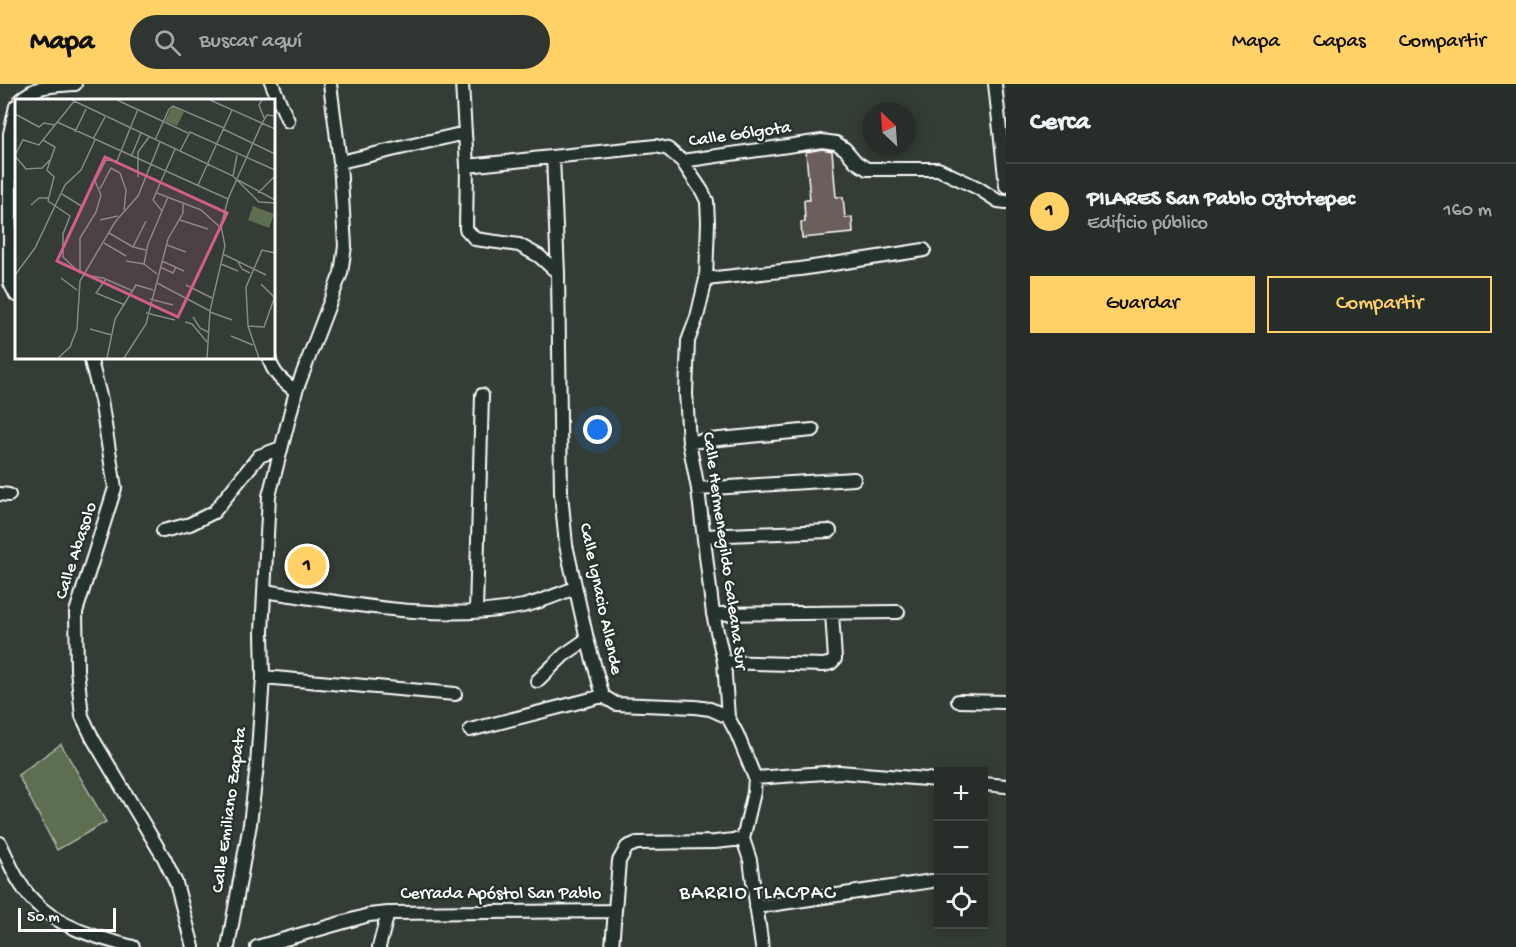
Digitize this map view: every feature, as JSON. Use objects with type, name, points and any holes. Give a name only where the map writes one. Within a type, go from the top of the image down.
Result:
[{"type":"street","points":[[22,99],[33,87],[46,84],[75,84]]},
{"type":"street","points":[[272,84],[288,121]]},
{"type":"street","name":"Calle Emiliano Zapata","points":[[228,947],[250,824],[257,766],[263,676],[262,632],[269,496],[296,391],[341,273],[345,246],[340,162],[330,84]]},
{"type":"street","points":[[462,84],[466,229],[475,239],[489,243],[519,245],[539,256],[558,273]]},
{"type":"street","points":[[995,84],[1006,186]]},
{"type":"street","points":[[15,110],[9,134],[10,283],[15,293]]},
{"type":"street","points":[[340,162],[465,133]]},
{"type":"street","name":"Calle Gólgota","points":[[466,166],[656,146],[668,149],[682,161],[822,141],[836,143],[845,148],[856,162],[867,169],[938,169],[978,188],[998,201],[1006,202]]},
{"type":"street","name":"Calle Ignacio Allende","points":[[553,157],[558,273],[561,493],[566,545],[587,639],[603,696],[616,705],[694,707],[710,709],[728,717]]},
{"type":"street","name":"Calle Hermenegildo Galeana Sur","points":[[682,161],[707,201],[708,222],[706,279],[697,317],[688,341],[686,393],[689,442],[698,489],[713,614],[724,662],[728,717],[755,778]]},
{"type":"street","points":[[706,279],[800,269],[924,250]]},
{"type":"street","name":"Calle Abasolo","points":[[90,358],[115,488],[76,612],[77,669],[82,716],[93,739],[164,858],[176,883],[193,947]]},
{"type":"street","points":[[269,358],[271,367],[284,382],[296,391]]},
{"type":"street","points":[[476,612],[483,395]]},
{"type":"street","points":[[689,442],[813,430]]},
{"type":"street","points":[[163,531],[190,524],[214,512],[260,456],[281,448]]},
{"type":"street","points":[[698,489],[854,479]]},
{"type":"street","points":[[704,536],[830,531]]},
{"type":"street","points":[[264,591],[387,610],[476,612],[526,605],[575,588]]},
{"type":"street","points":[[713,614],[898,612]]},
{"type":"street","points":[[724,662],[824,665],[831,663],[835,659],[832,613]]},
{"type":"street","points":[[537,681],[587,639]]},
{"type":"street","points":[[263,676],[455,694]]},
{"type":"street","points":[[470,730],[603,696]]},
{"type":"street","points":[[958,701],[1006,702]]},
{"type":"street","points":[[762,947],[750,860],[743,839],[755,778],[839,772],[934,780]]},
{"type":"street","points":[[988,784],[1006,786]]},
{"type":"street","points":[[612,947],[619,861],[627,847],[637,843],[743,839]]},
{"type":"street","points":[[0,843],[18,878],[33,900],[56,918],[88,935],[134,947]]},
{"type":"street","points":[[756,907],[932,881]]},
{"type":"street","name":"Cerrada Apóstol San Pablo","points":[[257,947],[369,915],[388,913],[615,911]]},
{"type":"street","points":[[379,947],[388,913]]},
{"type":"green space","points":[[61,744],[106,822],[57,850],[18,775]]},
{"type":"building","points":[[822,149],[832,151],[836,197],[843,197],[845,218],[852,217],[853,233],[802,238],[801,222],[805,222],[804,200],[810,200],[806,152]]},
{"type":"place","name":"PILARES San Pablo Oztotepec","points":[[307,566]]},
{"type":"district","name":"BARRIO TLACPAC","points":[[758,894]]}]
